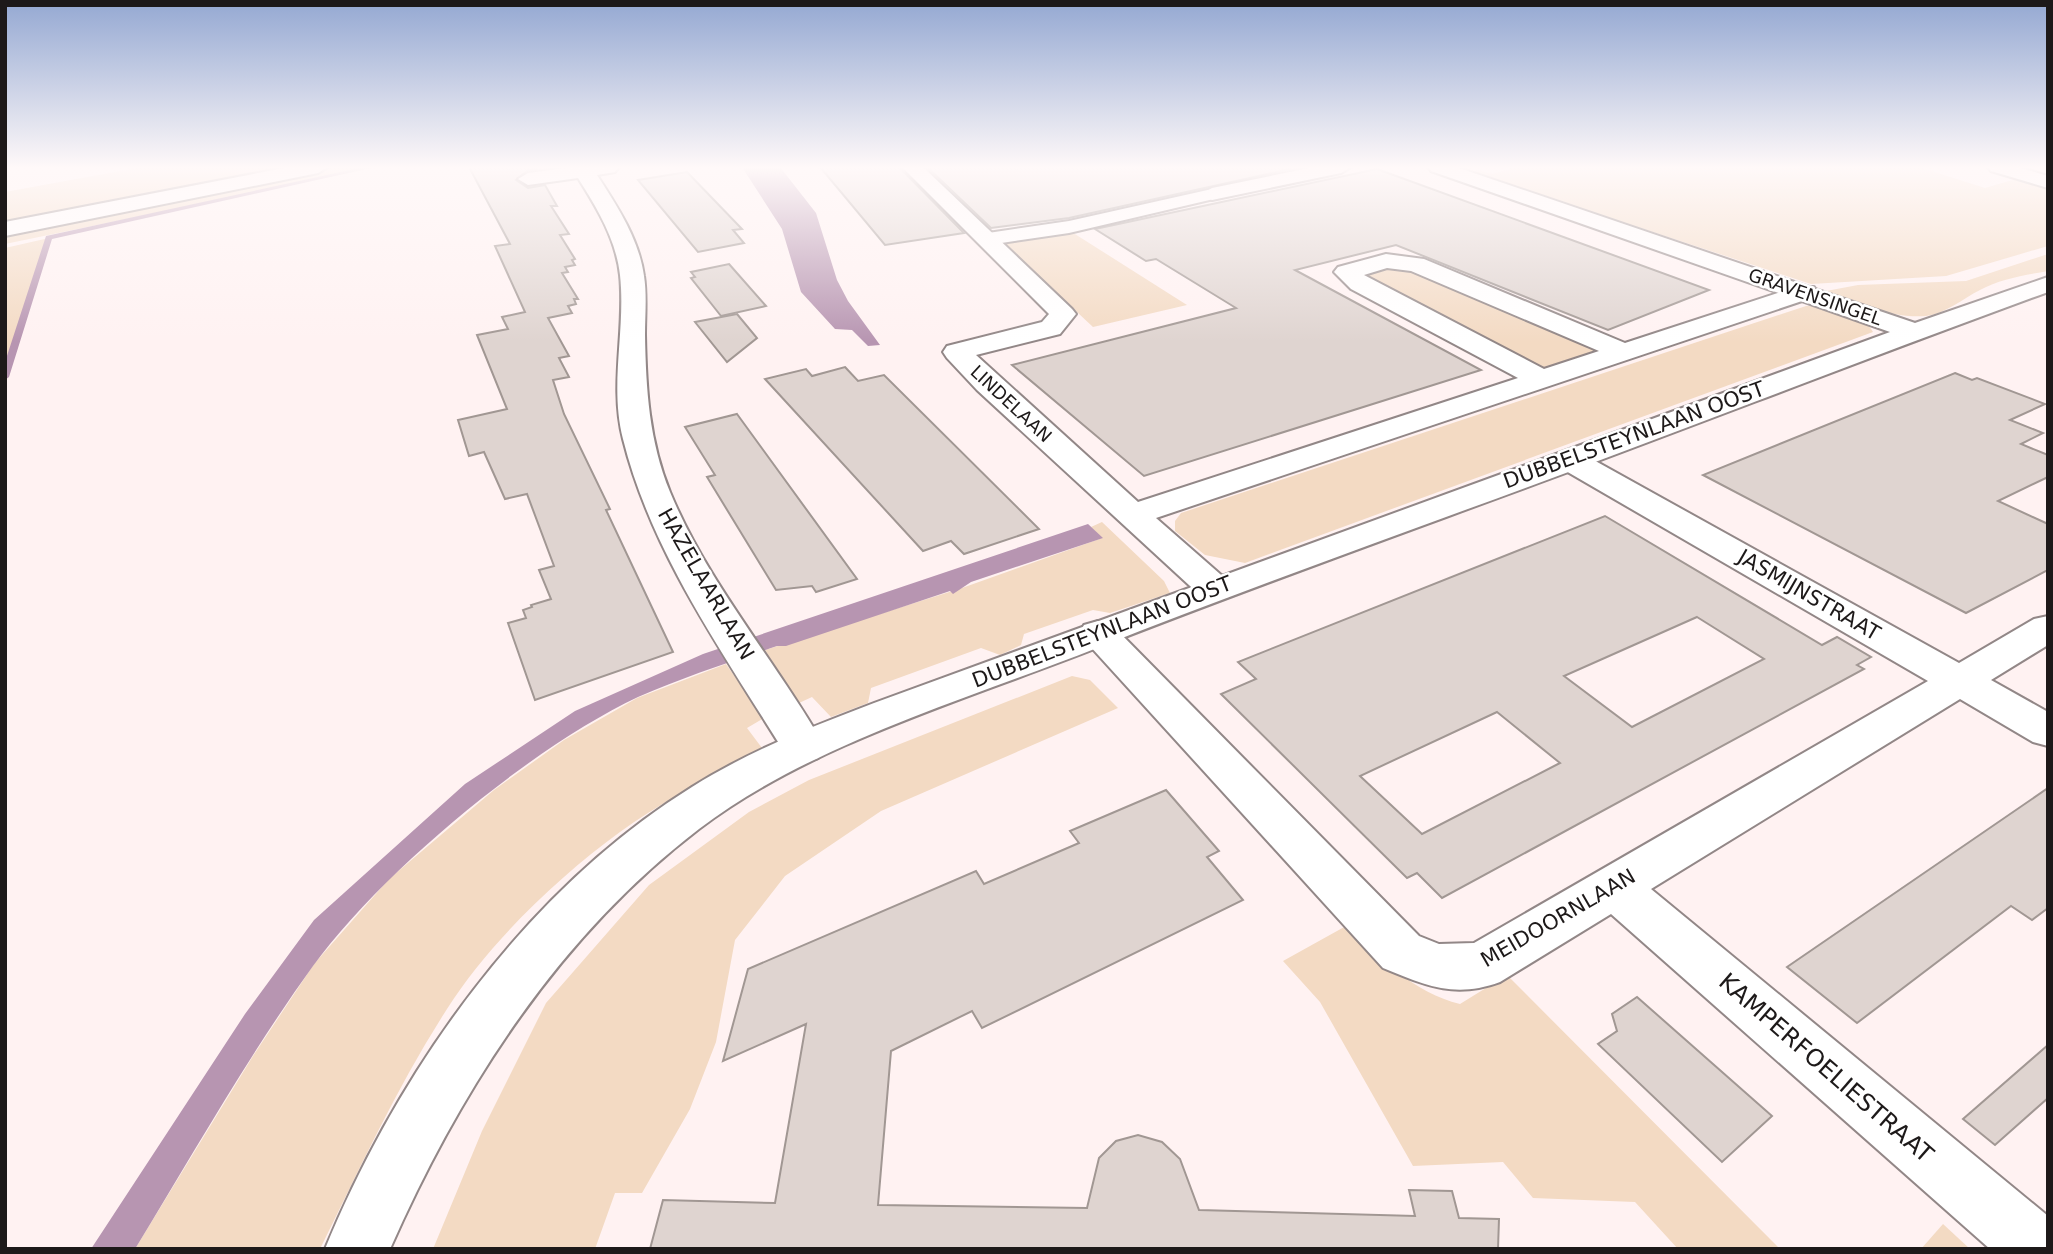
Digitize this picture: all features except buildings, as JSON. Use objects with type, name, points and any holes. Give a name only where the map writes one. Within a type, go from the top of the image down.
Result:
[{"type":"street","points":[[5,229],[23,226]]},
{"type":"street","name":"HAZELAARLAAN","points":[[616,226],[626,249],[632,276],[632,387],[637,435],[654,492],[705,591],[803,747]]},
{"type":"street","name":"LINDELAAN","points":[[974,226],[1063,314],[1051,328],[957,352],[1215,589]]},
{"type":"street","points":[[988,239],[1075,226]]},
{"type":"street","name":"GRAVENSINGEL","points":[[1610,226],[1914,332]]},
{"type":"street","points":[[1544,380],[1360,284],[1346,272],[1386,261],[1416,264],[1626,353]]},
{"type":"street","name":"DUBBELSTEYNLAAN OOST","points":[[357,1249],[384,1187],[453,1067],[515,979],[606,878],[680,818],[729,785],[803,747],[1215,589],[2048,284]]},
{"type":"street","points":[[1132,515],[1805,292]]},
{"type":"street","name":"JASMIJNSTRAAT","points":[[1570,460],[2048,731]]},
{"type":"street","name":"MEIDOORNLAAN","points":[[1098,634],[1401,952],[1438,967],[1481,966],[2048,628]]},
{"type":"street","name":"KAMPERFOELIESTRAAT","points":[[1614,887],[2038,1249]]},
{"type":"shaded area","points":[[23,226],[95,226],[5,244],[5,229]]},
{"type":"shaded area","points":[[780,226],[820,226],[837,280],[848,301],[880,345],[868,346],[852,330],[835,329],[801,292]]},
{"type":"shaded area","points":[[1633,226],[2048,226],[2048,246],[1946,276],[1811,284]]},
{"type":"shaded area","points":[[1067,229],[1187,305],[1093,327],[1002,242]]},
{"type":"shaded area","points":[[49,238],[35,273],[5,376],[5,248]]},
{"type":"shaded area","points":[[2048,254],[2048,271],[1996,283],[1948,309],[1926,316],[1888,312],[1826,291],[1858,285],[1966,281]]},
{"type":"shaded area","points":[[1406,266],[1602,351],[1540,370],[1359,274],[1381,268]]},
{"type":"shaded area","points":[[1806,306],[1824,306],[1853,314],[1873,332],[1245,563],[1205,555],[1175,531],[1175,521],[1181,513]]},
{"type":"shaded area","points":[[1102,522],[1164,581],[1170,593],[1110,613],[1093,610],[1024,634],[1021,645],[1000,655],[981,648],[871,688],[868,703],[831,717],[812,697],[799,703],[765,650],[962,588],[1102,538],[1091,527]]},
{"type":"shaded area","points":[[1088,524],[1103,538],[971,582],[953,594],[950,591],[786,646],[777,646],[638,697],[596,719],[507,779],[418,852],[342,929],[289,1000],[243,1070],[135,1249],[91,1249],[245,1014],[314,920],[465,784],[575,711],[703,654]]},
{"type":"shaded area","points":[[726,664],[764,718],[747,728],[762,748],[672,798],[620,832],[549,891],[503,936],[447,1009],[412,1067],[320,1249],[135,1249],[253,1056],[314,964],[389,879],[494,790],[564,740],[637,698]]},
{"type":"shaded area","points":[[1072,676],[1090,680],[1118,708],[881,811],[785,876],[735,940],[716,1042],[690,1109],[642,1193],[615,1193],[595,1249],[433,1249],[482,1131],[546,1003],[649,885],[749,812],[809,780]]},
{"type":"shaded area","points":[[1346,926],[1385,962],[1413,983],[1460,1004],[1507,975],[1780,1249],[1678,1249],[1635,1202],[1533,1198],[1503,1162],[1413,1166],[1320,1002],[1283,961]]},
{"type":"shaded area","points":[[1943,1224],[1970,1249],[1921,1249]]},
{"type":"waterway","points":[[5,377],[49,238],[106,226]]}]
